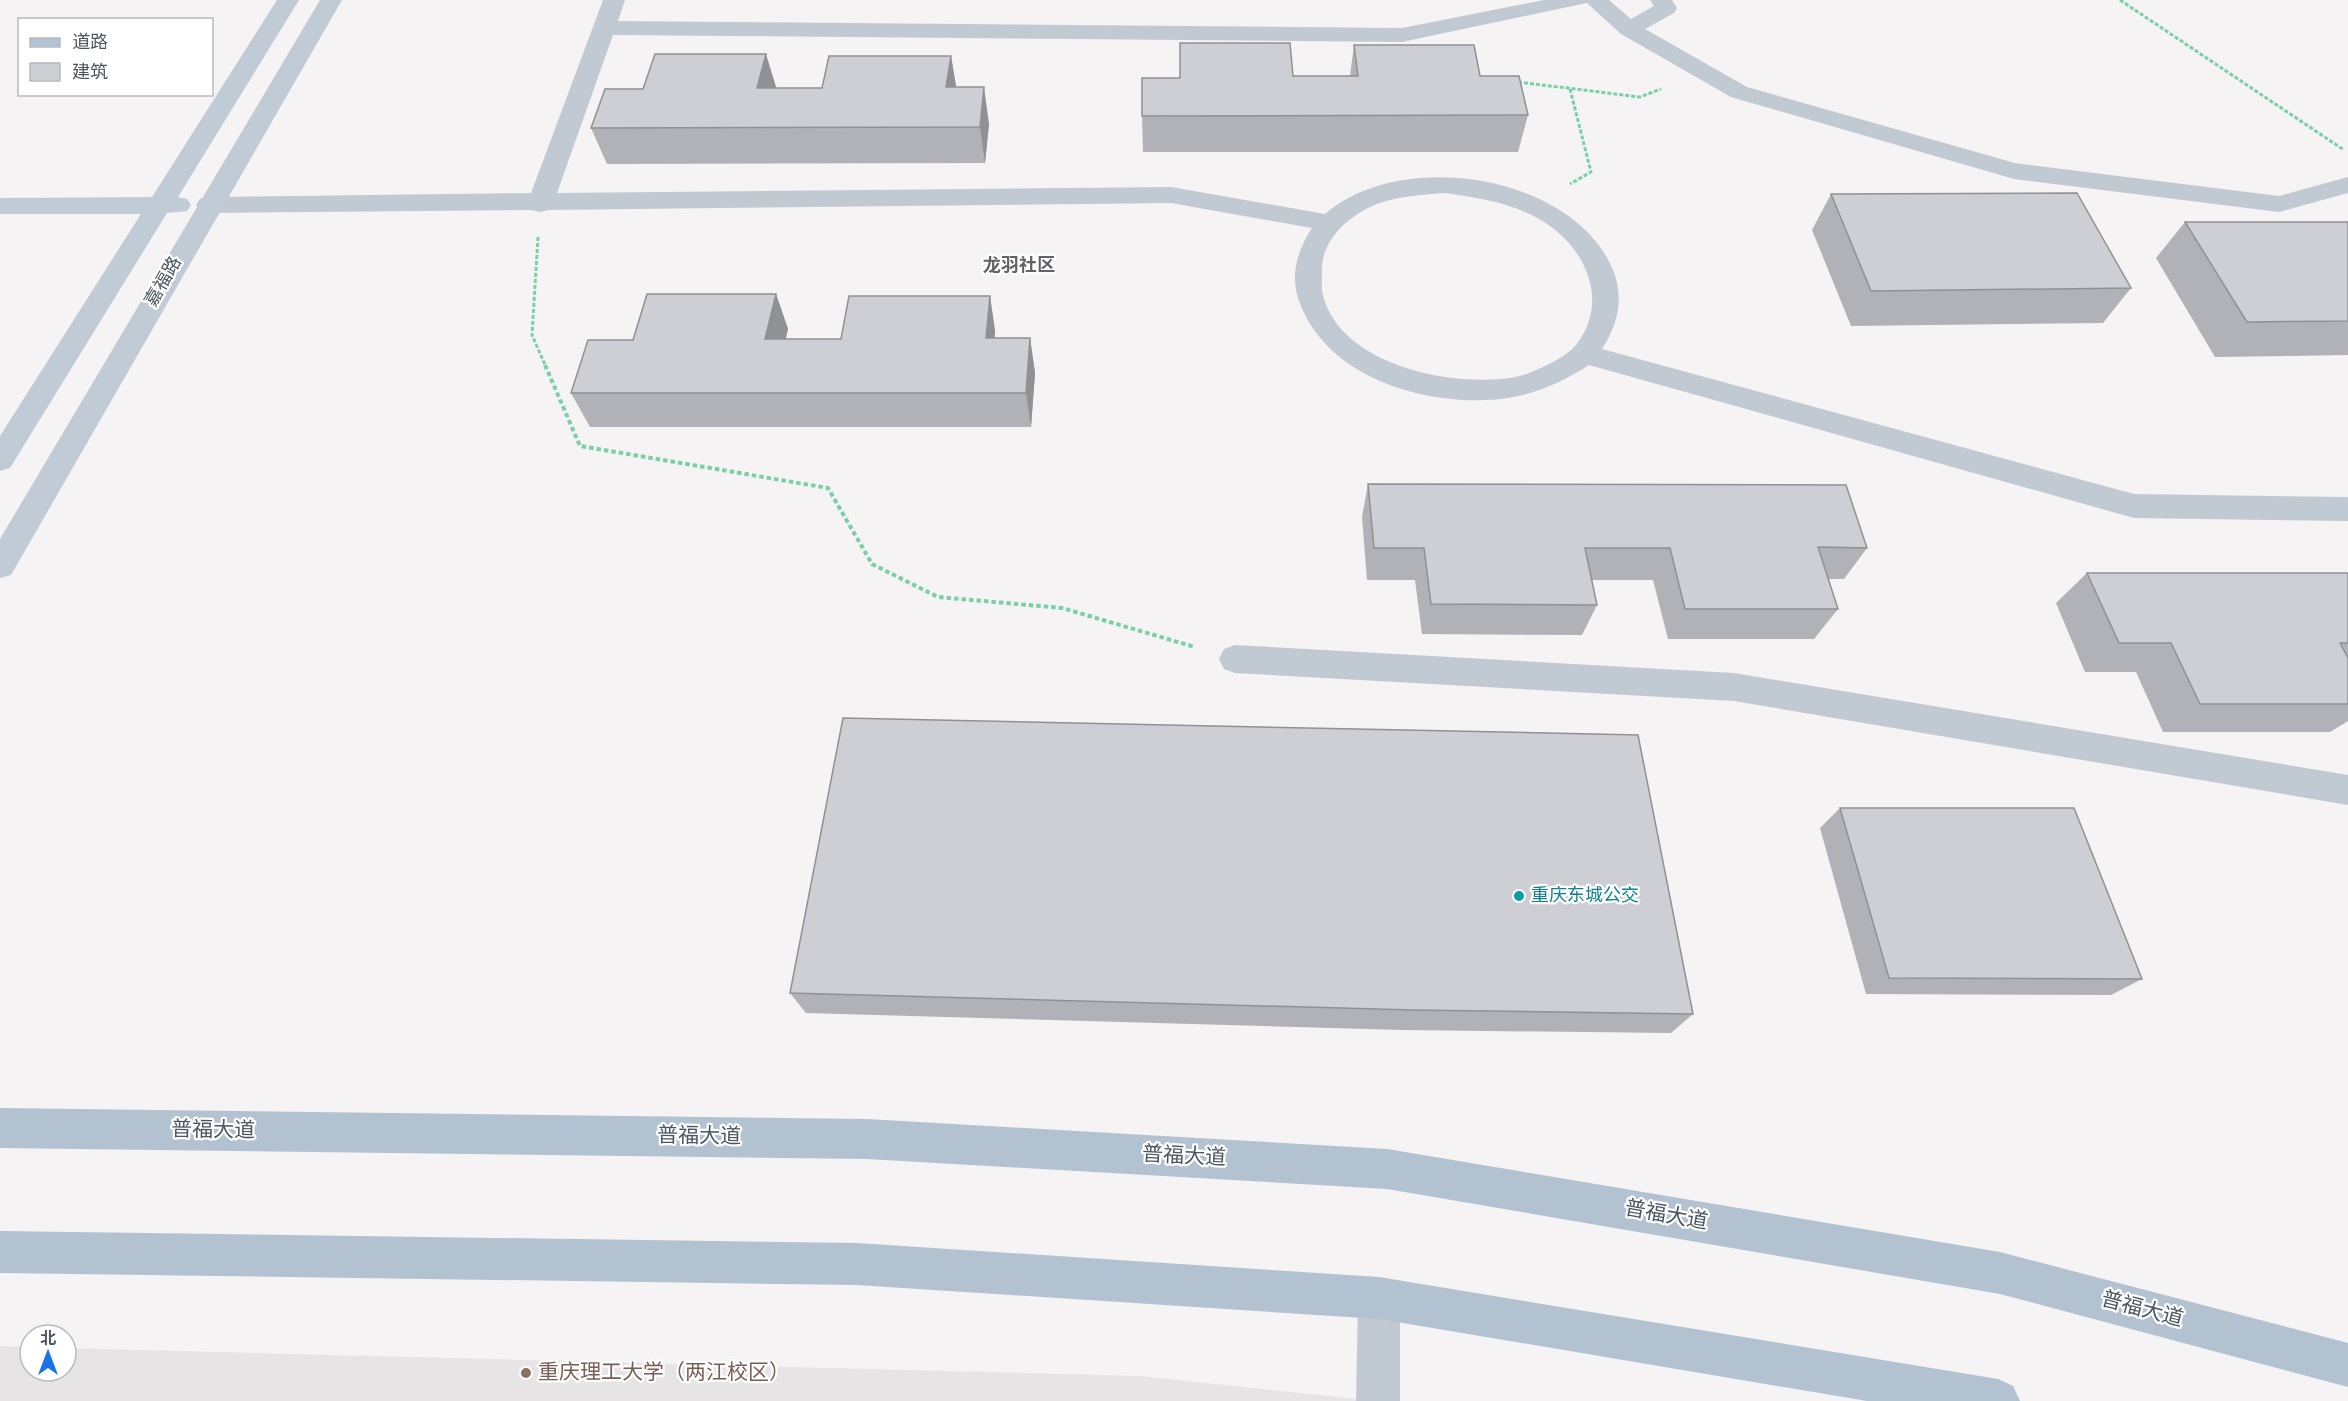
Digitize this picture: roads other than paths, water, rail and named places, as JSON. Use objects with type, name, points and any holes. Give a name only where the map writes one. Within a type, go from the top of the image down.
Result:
[{"type":"main road","points":[[0,460],[288,0]]},
{"type":"main road","name":"嘉福路","points":[[0,566],[208,205],[331,0]]},
{"type":"main road","points":[[0,206],[208,205]]},
{"type":"main road","name":"普福大道","points":[[0,1128],[867,1139],[1387,1169],[2000,1273],[2348,1365]]},
{"type":"main road","points":[[0,1252],[856,1264],[1378,1298],[1998,1401]]},
{"type":"street","points":[[540,204],[614,0]]},
{"type":"street","points":[[604,28],[1402,35],[1578,0]]},
{"type":"street","points":[[1596,0],[1629,28],[1739,92],[2014,171],[2279,204],[2348,185]]},
{"type":"street","points":[[1629,28],[1666,8],[1660,0]]},
{"type":"street","points":[[1445,185],[1491,191],[1534,206],[1570,229],[1596,258],[1608,291],[1604,324],[1584,354],[1548,378],[1499,390],[1446,390],[1394,376],[1350,352],[1320,321],[1306,286],[1310,253],[1329,223],[1360,202],[1411,188],[1445,185]]},
{"type":"street","points":[[208,205],[540,204],[1172,195],[1329,223]]},
{"type":"street","points":[[1584,354],[2133,506],[2348,509]]},
{"type":"street","points":[[1235,659],[1734,687],[2348,790]]},
{"type":"street","points":[[1378,1298],[1378,1401]]},
{"type":"place","name":"重庆东城公交","points":[[1519,896]]},
{"type":"place","name":"重庆理工大学（两江校区）","points":[[526,1373]]},
{"type":"district","name":"龙羽社区","points":[[1019,266]]}]
